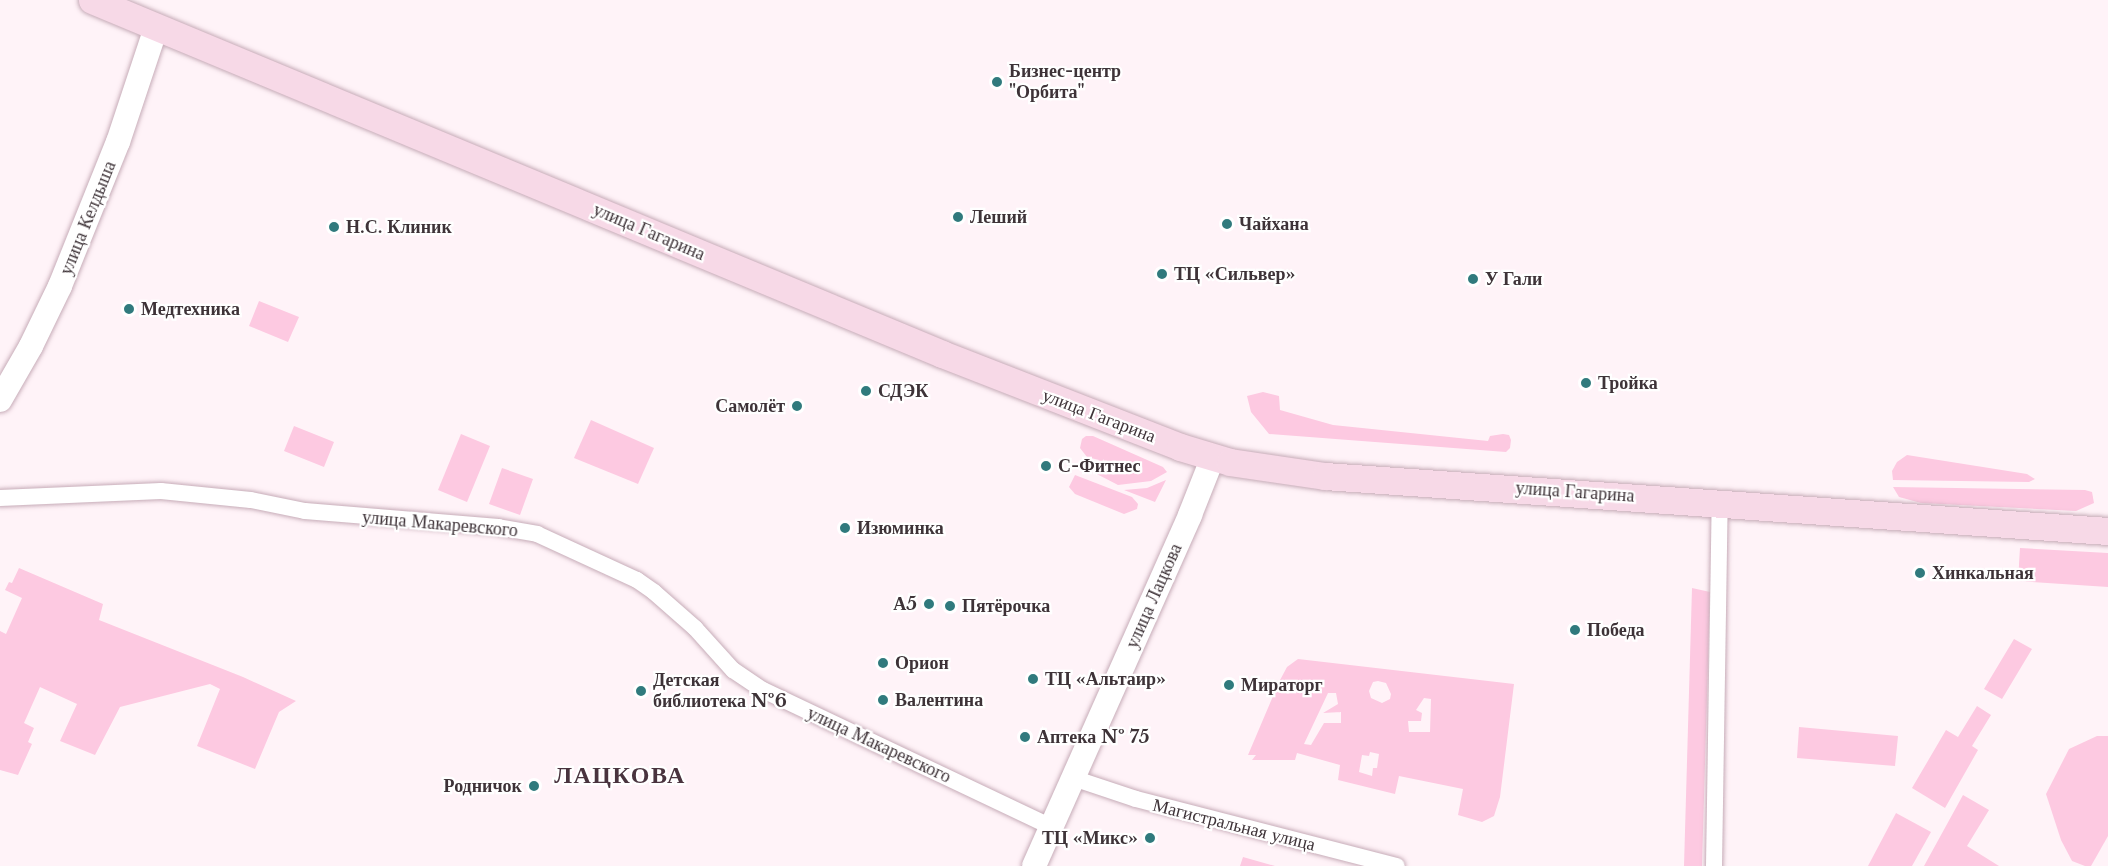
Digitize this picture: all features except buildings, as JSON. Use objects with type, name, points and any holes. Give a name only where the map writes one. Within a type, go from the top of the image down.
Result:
[{"type":"main road","name":"улица Гагарина","points":[[92,0],[942,354],[1180,447],[1213,457],[1256,468],[1325,476],[2108,531]]},
{"type":"street","name":"улица Келдыша","points":[[0,400],[32,345],[60,286],[118,142],[156,28]]},
{"type":"street","name":"улица Лацкова","points":[[1034,866],[1180,537],[1213,457]]},
{"type":"street","name":"улица Макаревского","points":[[0,498],[161,491],[251,500],[305,511],[498,527],[537,534],[645,586],[687,621],[733,670],[764,690],[1052,827]]},
{"type":"street","points":[[1714,866],[1720,502]]},
{"type":"street","name":"Магистральная улица","points":[[1073,778],[1136,799],[1397,866]]},
{"type":"shaded area","points":[[259,301],[299,317],[288,342],[249,326]]},
{"type":"shaded area","points":[[1263,392],[1279,396],[1280,410],[1333,425],[1488,441],[1490,436],[1503,434],[1509,435],[1510,448],[1506,452],[1269,434],[1251,412],[1247,396]]},
{"type":"shaded area","points":[[591,420],[654,448],[638,484],[574,458]]},
{"type":"shaded area","points":[[294,426],[334,442],[324,467],[284,451]]},
{"type":"shaded area","points":[[461,434],[490,446],[467,502],[438,490]]},
{"type":"shaded area","points":[[1086,436],[1093,436],[1163,467],[1167,472],[1151,481],[1118,485],[1093,472],[1099,460],[1087,457],[1080,448],[1082,439]]},
{"type":"shaded area","points":[[1907,455],[2027,474],[2035,479],[2029,482],[1893,480],[1892,471],[1897,462]]},
{"type":"shaded area","points":[[502,468],[533,479],[520,515],[489,504]]},
{"type":"shaded area","points":[[1075,475],[1132,497],[1138,504],[1137,509],[1124,514],[1075,494],[1069,487]]},
{"type":"shaded area","points":[[1166,480],[1155,502],[1124,490],[1147,488]]},
{"type":"shaded area","points":[[1893,487],[2085,490],[2092,492],[2094,503],[2076,511],[1921,503],[1899,497]]},
{"type":"shaded area","points":[[2020,548],[2108,553],[2108,587],[2018,581]]},
{"type":"shaded area","points":[[19,568],[103,604],[99,620],[243,677],[296,701],[279,712],[255,769],[197,746],[220,689],[210,684],[120,707],[95,755],[60,741],[77,704],[40,687],[24,723],[34,728],[28,742],[32,744],[18,775],[0,770],[0,631],[6,634],[22,598],[5,590],[9,582],[12,583]]},
{"type":"shaded area","points":[[1692,588],[1710,592],[1702,866],[1684,866]]},
{"type":"shaded area","points":[[2014,639],[2032,649],[2002,699],[1984,689]]},
{"type":"shaded area","points":[[1298,659],[1514,684],[1500,797],[1494,816],[1482,822],[1458,815],[1463,789],[1399,776],[1395,794],[1338,780],[1340,765],[1297,753],[1295,760],[1252,760],[1256,755],[1248,755],[1287,667]],"holes":[[[1373,682],[1386,683],[1391,694],[1390,699],[1382,703],[1371,698],[1369,691]],[[1328,693],[1336,693],[1338,704],[1323,713],[1341,712],[1341,723],[1324,723],[1311,745],[1304,744]],[[1424,698],[1431,699],[1430,732],[1409,732],[1408,721],[1421,721],[1422,713],[1416,710]],[[1370,752],[1379,754],[1377,768],[1373,768],[1372,776],[1359,772],[1362,755],[1369,756]]]},
{"type":"shaded area","points":[[1977,706],[1991,715],[1972,746],[1978,750],[1945,808],[1912,788],[1946,730],[1958,737]]},
{"type":"shaded area","points":[[1799,727],[1898,736],[1895,766],[1797,758]]},
{"type":"shaded area","points":[[2097,736],[2108,736],[2108,836],[2091,866],[2085,866],[2072,861],[2061,840],[2046,794],[2069,749]]},
{"type":"shaded area","points":[[1963,795],[1989,810],[1967,846],[1999,866],[1924,866]]},
{"type":"shaded area","points":[[1896,813],[1931,832],[1912,866],[1868,866]]},
{"type":"shaded area","points":[[1243,857],[1275,866],[1240,866]]},
{"type":"place","name":"Бизнес-центр \"Орбита\"","points":[[997,82]]},
{"type":"place","name":"Леший","points":[[958,217]]},
{"type":"place","name":"Чайхана","points":[[1227,224]]},
{"type":"place","name":"Н.С. Клиник","points":[[334,227]]},
{"type":"place","name":"ТЦ «Сильвер»","points":[[1162,274]]},
{"type":"place","name":"У Гали","points":[[1473,279]]},
{"type":"place","name":"Медтехника","points":[[129,309]]},
{"type":"place","name":"Тройка","points":[[1586,383]]},
{"type":"place","name":"СДЭК","points":[[866,391]]},
{"type":"place","name":"Самолёт","points":[[797,406]]},
{"type":"place","name":"С-Фитнес","points":[[1046,466]]},
{"type":"place","name":"Изюминка","points":[[845,528]]},
{"type":"place","name":"Хинкальная","points":[[1920,573]]},
{"type":"place","name":"А5","points":[[929,604]]},
{"type":"place","name":"Пятёрочка","points":[[950,606]]},
{"type":"place","name":"Победа","points":[[1575,630]]},
{"type":"place","name":"Орион","points":[[883,663]]},
{"type":"place","name":"ТЦ «Альтаир»","points":[[1033,679]]},
{"type":"place","name":"Мираторг","points":[[1229,685]]},
{"type":"place","name":"Детская библиотека №6","points":[[641,691]]},
{"type":"place","name":"Валентина","points":[[883,700]]},
{"type":"place","name":"Аптека № 75","points":[[1025,737]]},
{"type":"place","name":"Родничок","points":[[534,786]]},
{"type":"place","name":"ТЦ «Микс»","points":[[1150,838]]},
{"type":"district","name":"ЛАЦКОВА","points":[[620,775]]}]
